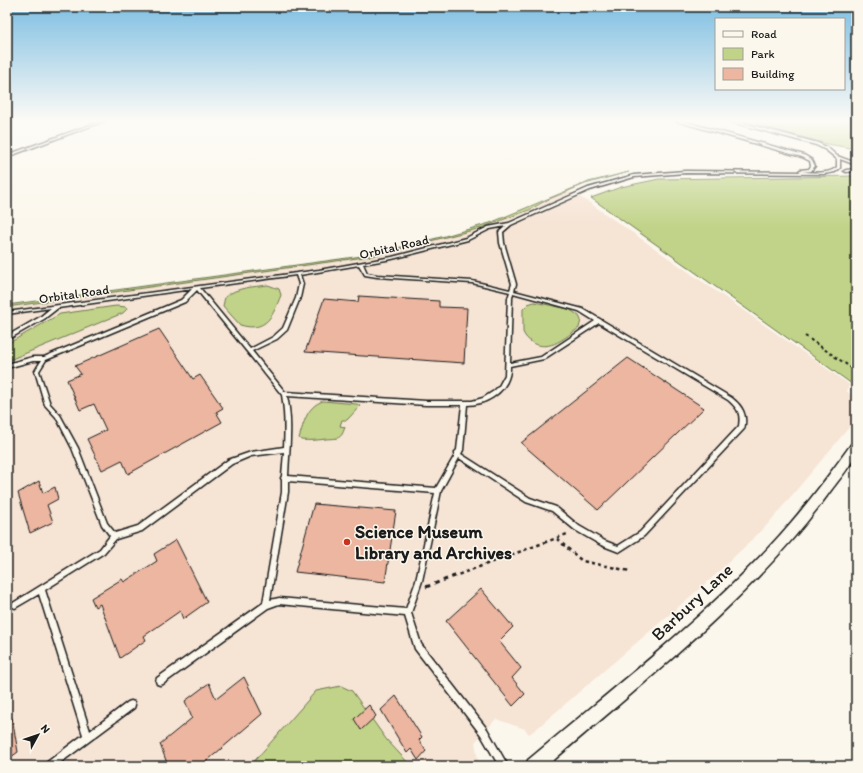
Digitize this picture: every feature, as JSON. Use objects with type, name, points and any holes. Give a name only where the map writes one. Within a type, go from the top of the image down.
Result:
[{"type":"street","name":"Barbury Lane","points":[[534,766],[703,621],[776,549],[829,485],[856,446]]},
{"type":"lane","points":[[774,172],[812,169],[813,164],[803,156]]},
{"type":"lane","points":[[774,172],[802,174],[830,172],[839,167],[836,156]]},
{"type":"lane","points":[[836,156],[856,164]]},
{"type":"lane","points":[[846,171],[856,170]]},
{"type":"lane","name":"Orbital Road","points":[[7,313],[360,265],[424,251],[467,239],[489,228],[510,224],[589,189],[634,176],[668,172],[774,172]]},
{"type":"lane","points":[[284,394],[426,404],[476,404],[488,399],[504,385],[508,365],[511,291],[514,284],[501,235],[504,228],[510,224]]},
{"type":"lane","points":[[360,265],[366,274],[472,282],[581,310],[730,399],[739,406],[744,416],[742,427],[642,534],[618,549],[603,543],[578,528],[554,509],[528,500],[458,454]]},
{"type":"lane","points":[[249,351],[276,338],[285,329],[298,298],[301,284],[298,274]]},
{"type":"lane","points":[[7,366],[33,359],[44,359],[182,301],[197,287],[284,394],[288,408],[284,478],[285,492],[266,605]]},
{"type":"lane","points":[[7,338],[28,326],[56,306]]},
{"type":"lane","points":[[508,365],[542,358],[598,320]]},
{"type":"lane","points":[[44,359],[37,371],[48,405],[58,416],[75,448],[105,525],[114,536]]},
{"type":"lane","points":[[465,403],[460,450],[438,491],[417,586],[408,613],[418,646],[484,732],[504,766]]},
{"type":"lane","points":[[15,605],[102,551],[114,536],[140,529],[230,462],[251,454],[286,449]]},
{"type":"lane","points":[[284,478],[438,491]]},
{"type":"lane","points":[[41,589],[88,737]]},
{"type":"lane","points":[[160,681],[266,605],[279,601],[408,613]]},
{"type":"lane","points":[[49,766],[131,705]]},
{"type":"path","points":[[805,336],[856,371]]},
{"type":"path","points":[[417,586],[427,587],[557,539],[578,528]]},
{"type":"path","points":[[557,539],[582,561],[630,571]]},
{"type":"shaded area","points":[[568,191],[587,201],[850,385],[846,390],[856,402],[856,419],[767,525],[713,577],[536,729],[529,734],[525,729],[496,719],[475,742],[479,766],[7,766],[7,307],[372,256],[481,228],[529,210]]},
{"type":"green space","points":[[629,172],[585,184],[547,200],[529,210],[481,228],[372,256],[7,307],[7,305],[369,255],[490,223],[588,182]]},
{"type":"green space","points":[[856,176],[856,380],[852,384],[591,198],[621,187],[659,179]]},
{"type":"green space","points":[[268,285],[279,289],[281,295],[272,315],[263,324],[249,327],[240,325],[223,306],[225,297],[235,291]]},
{"type":"green space","points":[[534,302],[569,309],[579,316],[581,320],[579,328],[552,345],[546,346],[533,343],[523,332],[523,309],[528,304]]},
{"type":"green space","points":[[116,306],[126,307],[127,309],[123,313],[7,361],[7,344],[60,314]]},
{"type":"green space","points":[[323,401],[357,404],[360,406],[347,420],[342,420],[340,426],[345,427],[342,434],[338,438],[301,440],[299,438],[306,416],[313,407]]},
{"type":"green space","points":[[341,686],[352,691],[386,739],[411,766],[250,766],[316,691]]},
{"type":"building","points":[[359,296],[439,301],[439,307],[467,308],[464,363],[305,352],[324,299],[358,302]]},
{"type":"building","points":[[159,329],[193,379],[200,375],[223,408],[216,412],[222,422],[128,474],[122,460],[102,470],[87,439],[106,430],[94,404],[80,410],[67,380],[81,374],[75,366]]},
{"type":"building","points":[[628,358],[704,408],[598,510],[521,443]]},
{"type":"building","points":[[39,481],[43,493],[55,487],[58,499],[47,505],[53,522],[30,533],[18,493]]},
{"type":"building","name":"Science Museum Library and Archives","points":[[314,504],[396,511],[385,582],[295,572]]},
{"type":"building","points":[[176,540],[207,602],[183,619],[180,611],[144,636],[146,640],[120,658],[100,604],[95,607],[91,598],[122,579],[124,582],[157,561],[154,554]]},
{"type":"building","points":[[481,589],[513,627],[499,641],[521,668],[512,678],[525,694],[513,706],[446,621]]},
{"type":"building","points":[[244,677],[262,714],[201,766],[168,766],[160,744],[192,718],[185,701],[209,683],[216,699]]},
{"type":"building","points":[[396,696],[422,737],[419,740],[426,751],[418,760],[411,749],[407,753],[381,710]]},
{"type":"building","points":[[369,705],[376,716],[361,730],[354,719]]},
{"type":"building","points":[[7,718],[12,718],[18,752],[7,760]]},
{"type":"place","name":"Science Museum Library and Archives","points":[[347,542]]}]
